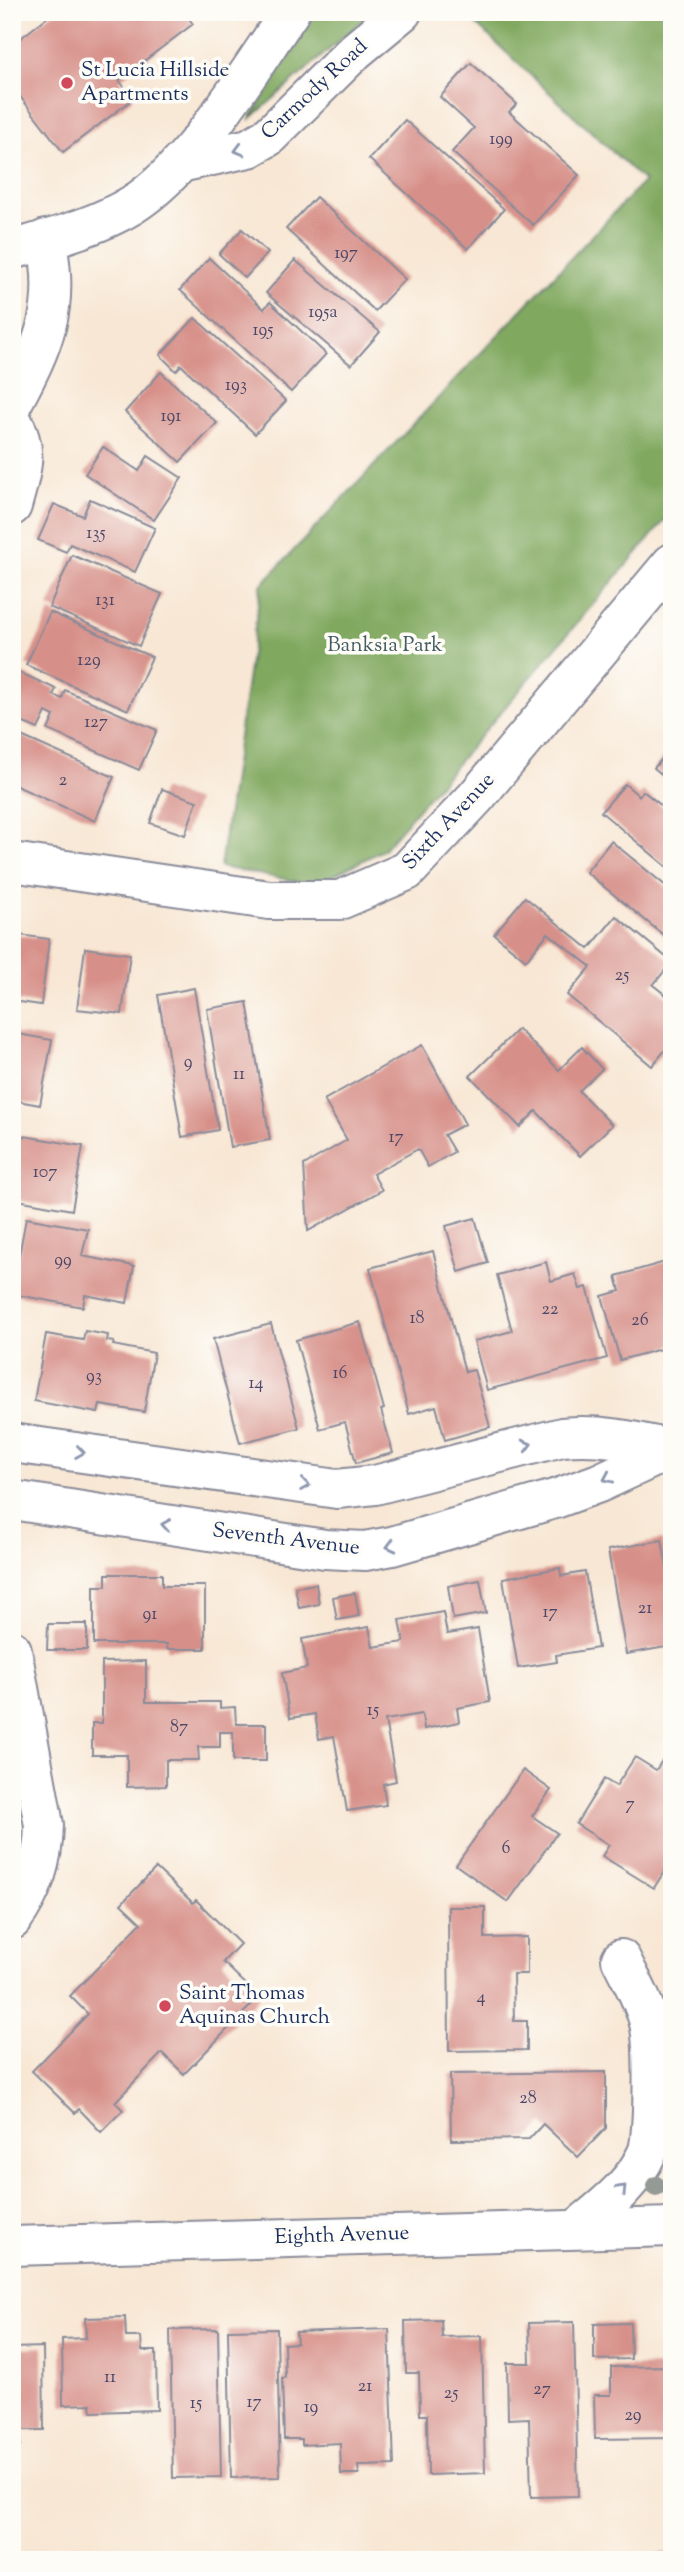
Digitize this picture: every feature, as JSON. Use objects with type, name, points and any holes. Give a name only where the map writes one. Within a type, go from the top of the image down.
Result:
[{"type":"street","points":[[12,404],[30,371],[48,326],[52,281],[22,244],[95,223],[131,206],[157,187],[180,163],[216,117],[290,12]]},
{"type":"street","name":"Carmody Road","points":[[180,163],[249,148],[268,137],[355,51],[402,12]]},
{"type":"street","points":[[12,419],[22,437],[23,465],[12,506]]},
{"type":"street","name":"Sixth Avenue","points":[[12,862],[269,900],[340,901],[407,871],[476,797],[672,563]]},
{"type":"street","name":"Seventh Avenue","points":[[12,1443],[337,1489],[375,1485],[562,1437],[609,1437],[671,1449]]},
{"type":"street","name":"Seventh Avenue","points":[[12,1500],[325,1549],[365,1551],[392,1546],[558,1498],[599,1483],[671,1449]]},
{"type":"street","points":[[12,1650],[44,1825],[43,1852],[38,1873],[12,1920]]},
{"type":"street","points":[[578,2228],[629,2181],[644,2159],[652,2139],[650,2027],[640,1998],[621,1959]]},
{"type":"street","points":[[652,2139],[672,2171]]},
{"type":"street","name":"Eighth Avenue","points":[[12,2246],[672,2227]]},
{"type":"green space","points":[[315,12],[372,12],[249,120]]},
{"type":"green space","name":"Banksia Park","points":[[463,12],[672,12],[672,512],[383,850],[315,885],[220,867],[261,585],[644,181]]},
{"type":"building","name":"St Lucia Hillside Apartments","points":[[54,12],[184,12],[193,24],[119,80],[133,99],[63,152],[12,86],[12,45]]},
{"type":"building","points":[[471,63],[517,104],[509,112],[579,175],[533,225],[452,152],[474,128],[440,97]]},
{"type":"building","points":[[405,120],[504,209],[468,249],[369,159]]},
{"type":"building","points":[[316,197],[405,279],[375,311],[286,229]]},
{"type":"building","points":[[242,229],[268,253],[245,278],[219,254]]},
{"type":"building","points":[[209,258],[264,309],[270,302],[326,354],[291,392],[180,290]]},
{"type":"building","points":[[295,260],[380,332],[351,365],[266,293]]},
{"type":"building","points":[[195,318],[286,401],[255,434],[181,365],[176,371],[160,355]]},
{"type":"building","points":[[161,372],[217,423],[180,462],[125,412]]},
{"type":"building","points":[[103,447],[139,471],[148,456],[182,478],[154,520],[85,474]]},
{"type":"building","points":[[90,499],[155,528],[135,572],[70,544],[66,552],[38,540],[54,504],[83,516]]},
{"type":"building","points":[[72,555],[162,594],[139,646],[49,607]]},
{"type":"building","points":[[50,612],[152,657],[128,710],[26,665]]},
{"type":"building","points":[[12,669],[56,689],[53,695],[62,699],[65,690],[157,730],[139,770],[48,730],[54,716],[46,712],[38,729],[12,718]]},
{"type":"building","points":[[19,735],[114,777],[95,821],[12,784],[12,750]]},
{"type":"building","points":[[672,747],[672,783],[654,768]]},
{"type":"building","points":[[625,784],[639,796],[643,791],[672,814],[672,871],[601,812]]},
{"type":"building","points":[[162,789],[197,801],[185,835],[150,823]]},
{"type":"building","points":[[611,841],[672,891],[672,942],[586,872]]},
{"type":"building","points":[[525,897],[589,949],[616,916],[672,962],[653,985],[672,1000],[672,1042],[652,1066],[567,995],[591,967],[548,933],[526,960],[494,934]]},
{"type":"building","points":[[12,934],[49,939],[41,1005],[12,1001]]},
{"type":"building","points":[[85,948],[130,954],[122,1014],[77,1009]]},
{"type":"building","points":[[194,988],[218,1130],[182,1137],[158,995]]},
{"type":"building","points":[[247,1002],[270,1140],[230,1147],[207,1009]]},
{"type":"building","points":[[518,1029],[559,1070],[582,1047],[602,1069],[579,1091],[612,1125],[580,1156],[536,1111],[520,1127],[470,1076]]},
{"type":"building","points":[[12,1033],[52,1040],[40,1105],[12,1100]]},
{"type":"building","points":[[422,1045],[465,1124],[444,1135],[454,1152],[428,1167],[418,1149],[373,1174],[382,1190],[308,1231],[304,1165],[347,1140],[324,1100]]},
{"type":"building","points":[[12,1134],[83,1146],[72,1210],[12,1199]]},
{"type":"building","points":[[26,1218],[88,1229],[82,1256],[134,1266],[127,1303],[85,1295],[83,1307],[12,1294]]},
{"type":"building","points":[[475,1218],[488,1263],[459,1272],[446,1226]]},
{"type":"building","points":[[433,1251],[465,1372],[474,1370],[490,1427],[445,1440],[436,1406],[409,1414],[370,1268]]},
{"type":"building","points":[[672,1260],[672,1346],[620,1360],[602,1296],[620,1291],[616,1276]]},
{"type":"building","points":[[546,1262],[551,1281],[575,1274],[580,1289],[587,1287],[607,1358],[487,1390],[474,1341],[512,1331],[497,1275]]},
{"type":"building","points":[[360,1322],[393,1453],[356,1463],[345,1422],[320,1429],[296,1340]]},
{"type":"building","points":[[271,1324],[299,1428],[240,1443],[213,1339]]},
{"type":"building","points":[[85,1331],[108,1335],[107,1341],[114,1342],[113,1345],[154,1353],[144,1412],[100,1405],[98,1413],[34,1401],[46,1334],[83,1340]]},
{"type":"building","points":[[662,1540],[668,1572],[672,1571],[672,1646],[626,1654],[608,1550]]},
{"type":"building","points":[[560,1568],[561,1576],[585,1572],[598,1648],[556,1655],[557,1662],[518,1668],[503,1578]]},
{"type":"building","points":[[106,1574],[162,1574],[162,1586],[205,1586],[205,1649],[167,1649],[167,1644],[94,1644],[94,1586],[106,1586]]},
{"type":"building","points":[[480,1580],[486,1613],[453,1619],[448,1586]]},
{"type":"building","points":[[316,1584],[319,1604],[299,1608],[295,1587]]},
{"type":"building","points":[[355,1593],[359,1616],[337,1620],[333,1597]]},
{"type":"building","points":[[443,1612],[447,1634],[478,1629],[490,1702],[457,1708],[459,1722],[424,1729],[422,1714],[385,1720],[396,1781],[383,1784],[386,1805],[347,1811],[334,1736],[319,1739],[315,1714],[290,1718],[282,1673],[307,1668],[302,1639],[369,1627],[373,1647],[404,1642],[400,1620]]},
{"type":"building","points":[[48,1624],[87,1624],[87,1650],[47,1650]]},
{"type":"building","points":[[146,1661],[146,1702],[220,1702],[220,1708],[235,1707],[236,1724],[266,1724],[266,1761],[233,1761],[233,1732],[220,1732],[220,1747],[198,1747],[199,1760],[166,1760],[166,1786],[127,1787],[127,1755],[92,1755],[92,1723],[102,1723],[102,1662]]},
{"type":"building","points":[[672,1745],[672,1859],[654,1888],[602,1856],[609,1845],[576,1824],[604,1779],[616,1786],[635,1757],[656,1770]]},
{"type":"building","points":[[523,1770],[551,1790],[532,1816],[557,1833],[508,1902],[456,1865]]},
{"type":"building","name":"Saint Thomas Aquinas Church","points":[[156,1868],[193,1903],[196,1900],[240,1944],[223,1962],[259,1997],[184,2074],[162,2053],[115,2102],[123,2110],[101,2132],[79,2109],[75,2113],[32,2071],[88,2014],[70,1996],[141,1923],[121,1904]]},
{"type":"building","points":[[448,1907],[485,1907],[485,1938],[527,1937],[527,1974],[513,1974],[514,2021],[527,2021],[527,2050],[449,2051]]},
{"type":"building","points":[[606,2072],[606,2128],[578,2157],[543,2124],[529,2139],[451,2140],[450,2074]]},
{"type":"building","points":[[125,2317],[126,2337],[141,2337],[142,2351],[156,2351],[157,2410],[92,2412],[91,2404],[63,2405],[62,2339],[86,2338],[85,2318]]},
{"type":"building","points":[[441,2320],[442,2337],[482,2336],[485,2473],[428,2475],[427,2415],[420,2415],[419,2373],[406,2373],[405,2321]]},
{"type":"building","points":[[574,2322],[578,2496],[531,2497],[529,2418],[508,2419],[507,2363],[530,2363],[529,2323]]},
{"type":"building","points":[[630,2323],[631,2359],[594,2360],[594,2324]]},
{"type":"building","points":[[218,2329],[221,2477],[173,2478],[170,2330]]},
{"type":"building","points":[[277,2329],[280,2477],[231,2478],[228,2330]]},
{"type":"building","points":[[389,2329],[394,2465],[358,2466],[359,2474],[341,2474],[340,2443],[302,2445],[302,2439],[284,2439],[284,2344],[297,2343],[296,2332]]},
{"type":"building","points":[[43,2347],[44,2430],[21,2430],[20,2447],[12,2447],[12,2348]]},
{"type":"building","points":[[672,2366],[672,2438],[595,2439],[594,2395],[611,2395],[611,2367]]},
{"type":"building","points":[[669,2553],[669,2560],[620,2560],[620,2554]]},
{"type":"building","points":[[596,2555],[596,2560],[563,2560],[563,2556]]},
{"type":"place","name":"St Lucia Hillside Apartments","points":[[67,83]]},
{"type":"place","name":"Saint Thomas Aquinas Church","points":[[165,2006]]}]
